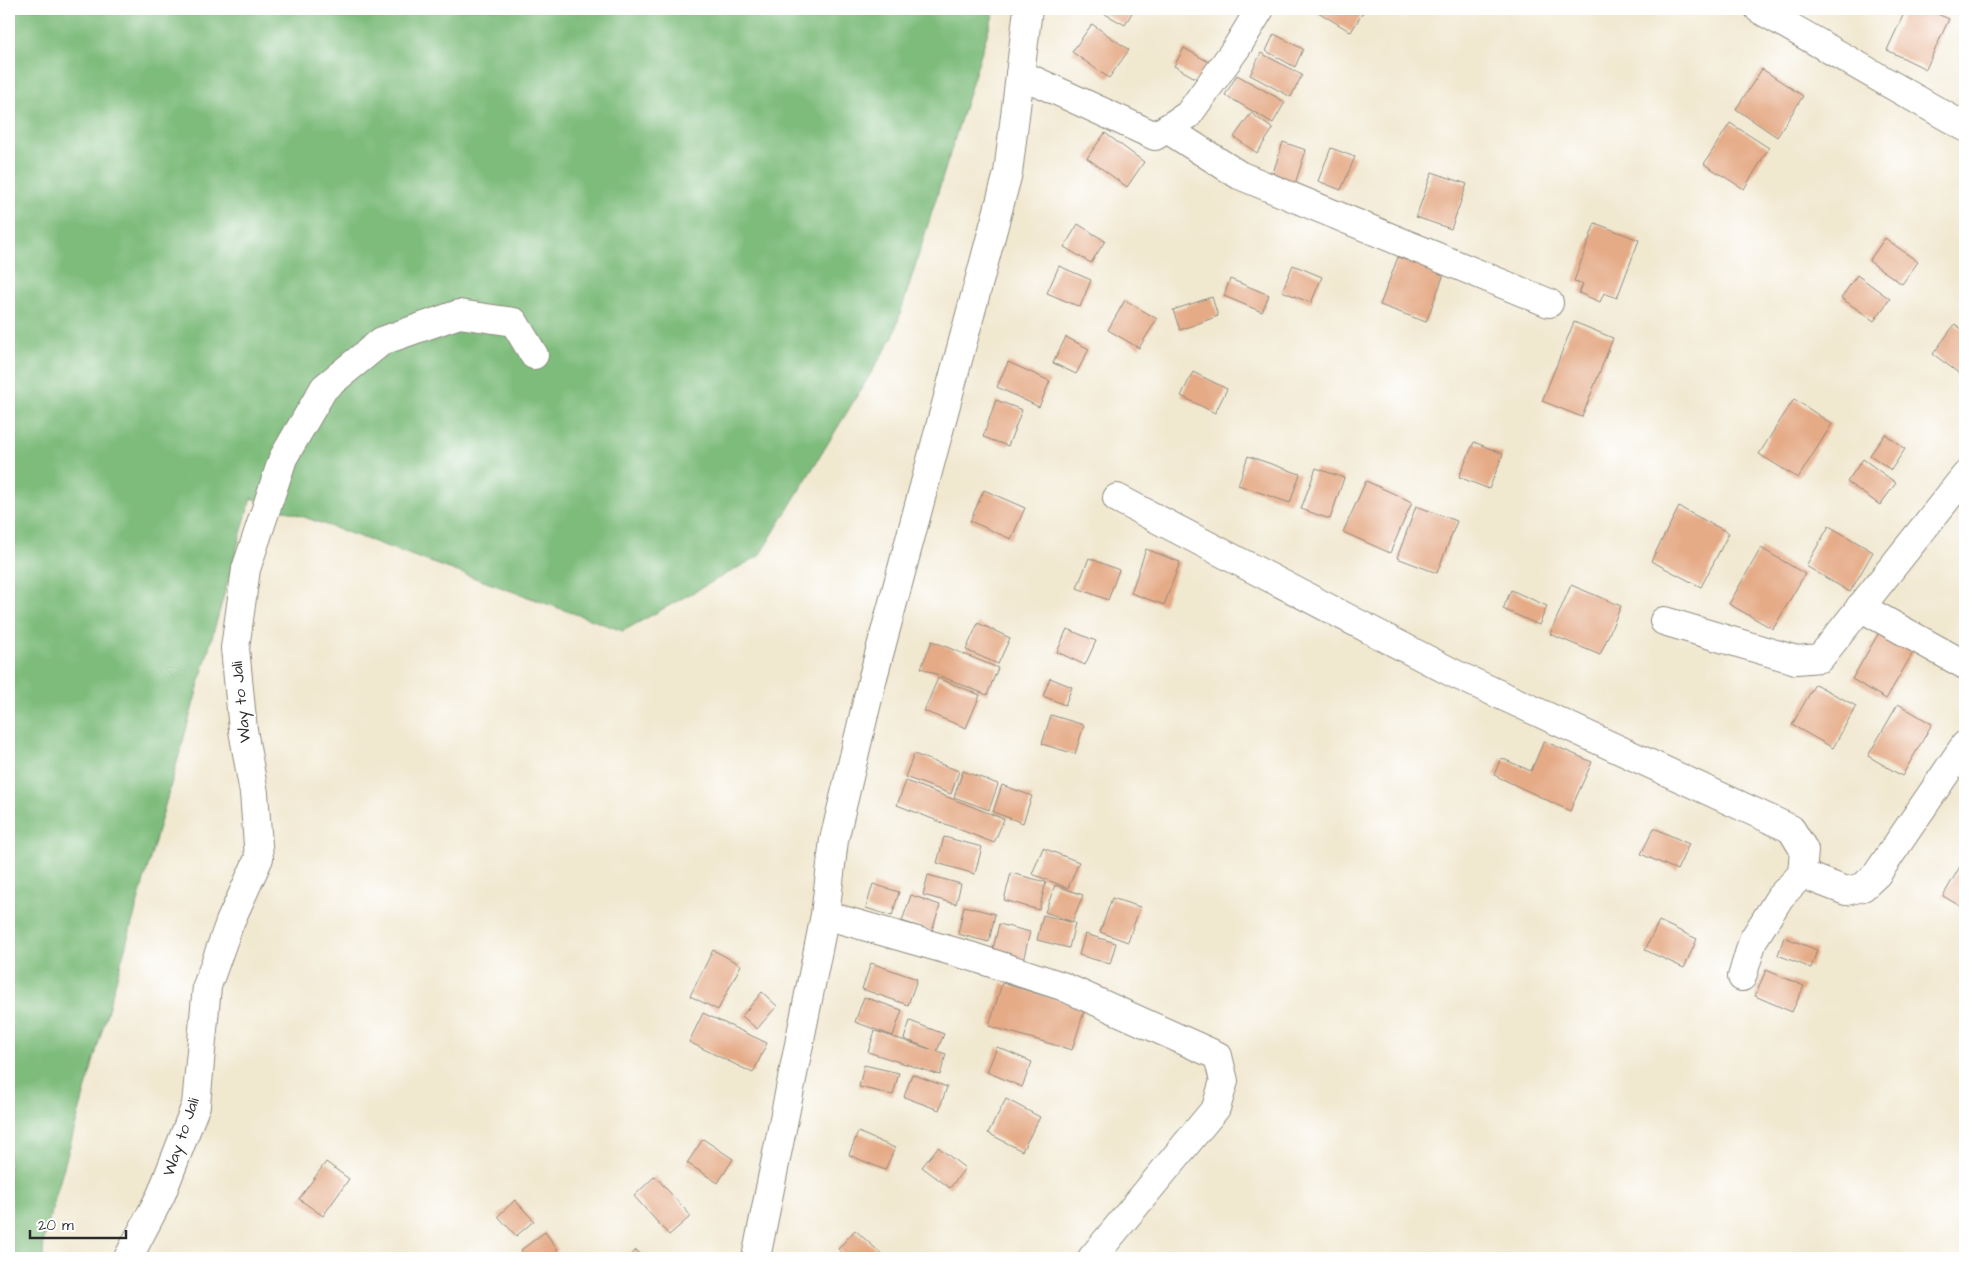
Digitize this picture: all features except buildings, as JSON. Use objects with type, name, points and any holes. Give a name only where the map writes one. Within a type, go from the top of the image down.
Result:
[{"type":"street","points":[[756,1258],[825,915],[834,840],[873,677],[1008,173],[1028,9]]},
{"type":"street","points":[[1020,74],[1155,136],[1188,115],[1237,47],[1260,9]]},
{"type":"street","points":[[1759,9],[1965,127]]},
{"type":"street","points":[[1167,129],[1239,175],[1549,303]]},
{"type":"street","name":"Way to Jali","points":[[128,1258],[161,1195],[196,1105],[207,986],[230,922],[259,858],[254,793],[243,730],[235,648],[246,569],[283,458],[324,388],[382,342],[459,314],[514,322],[534,355]]},
{"type":"street","points":[[1664,621],[1796,660],[1820,658],[1965,476]]},
{"type":"street","points":[[1117,498],[1453,673],[1791,830],[1804,850],[1802,874],[1780,897],[1753,940],[1742,977]]},
{"type":"street","points":[[1860,607],[1965,665]]},
{"type":"street","points":[[1802,874],[1846,891],[1863,887],[1877,874],[1965,744]]},
{"type":"street","points":[[825,915],[973,957],[1062,986],[1218,1056],[1224,1081],[1216,1108],[1092,1258]]},
{"type":"green space","points":[[9,9],[995,9],[893,337],[759,556],[623,631],[251,498],[44,1238],[43,1258],[9,1258]]}]
